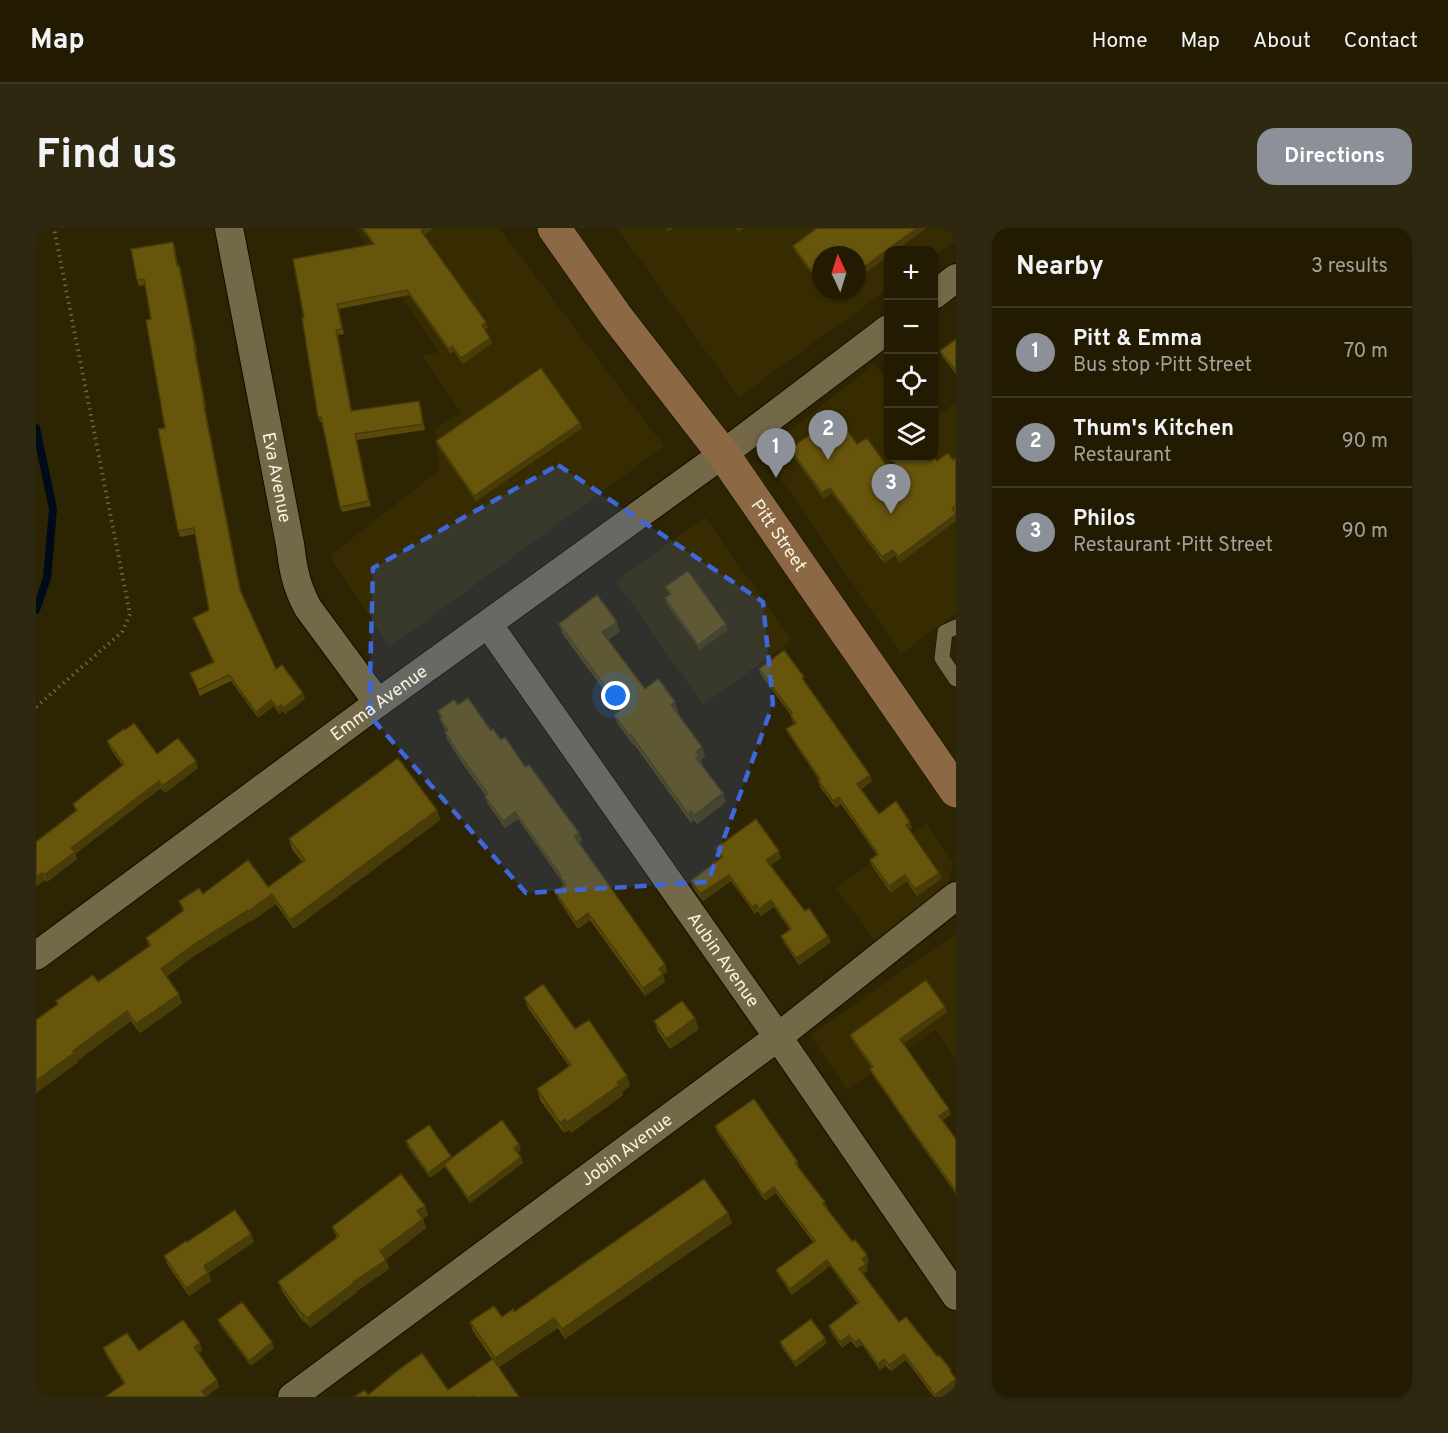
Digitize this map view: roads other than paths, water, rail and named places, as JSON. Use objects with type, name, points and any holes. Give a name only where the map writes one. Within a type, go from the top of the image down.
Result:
[{"type":"street","name":"Eva Avenue","points":[[229,228],[294,573],[308,608],[378,703]]},
{"type":"street","name":"Pitt Street","points":[[554,228],[616,316],[723,454],[956,790]]},
{"type":"street","points":[[938,291],[956,278]]},
{"type":"street","name":"Emma Avenue","points":[[36,956],[378,703],[723,454],[884,332]]},
{"type":"street","name":"Aubin Avenue","points":[[488,624],[778,1037],[956,1296]]},
{"type":"street","name":"Jobin Avenue","points":[[292,1397],[778,1037],[956,896]]},
{"type":"lane","points":[[956,627],[945,632],[942,658],[956,679]]},
{"type":"waterway","points":[[36,428],[53,509],[47,578],[36,610]]},
{"type":"place","name":"Thum's Kitchen","points":[[828,460]]},
{"type":"place","name":"Pitt & Emma","points":[[776,478]]},
{"type":"place","name":"Philos","points":[[891,514]]}]
